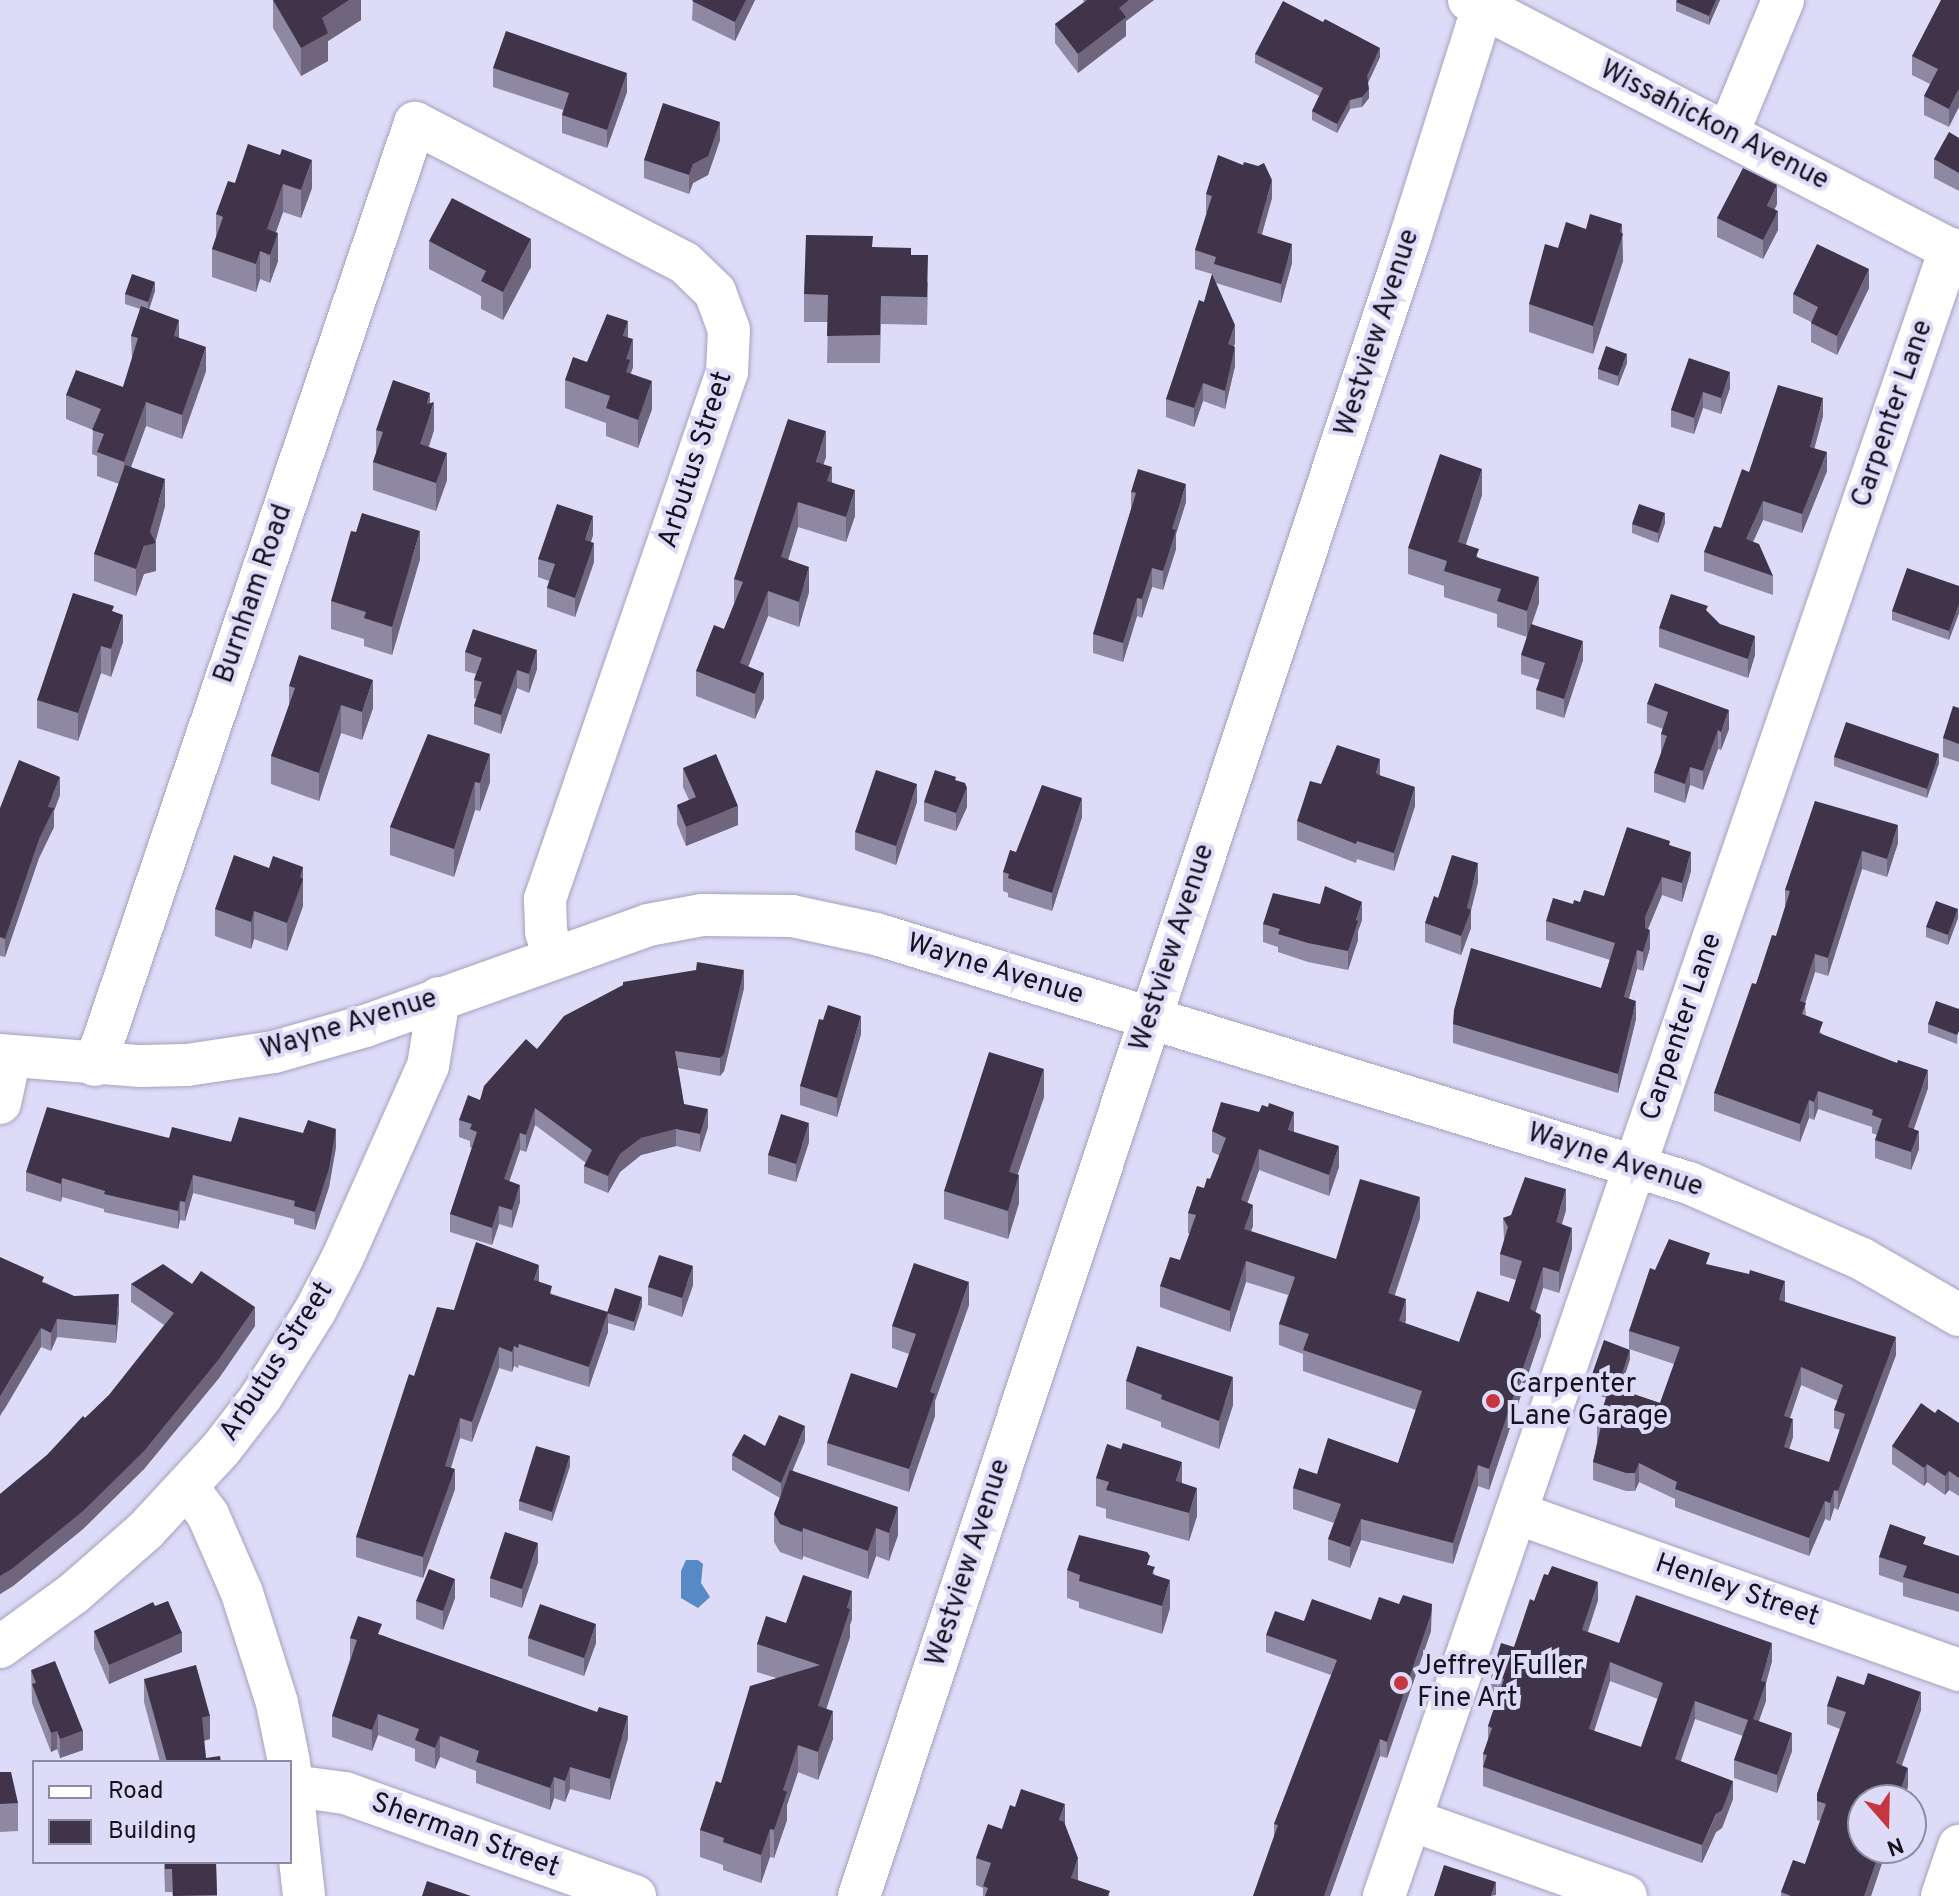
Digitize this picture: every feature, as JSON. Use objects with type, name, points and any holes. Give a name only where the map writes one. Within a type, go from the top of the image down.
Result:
[{"type":"street","points":[[1728,133],[1783,0]]},
{"type":"street","name":"Wissahickon Avenue","points":[[1479,2],[1954,251]]},
{"type":"street","name":"Westview Avenue","points":[[859,1896],[1400,267],[1479,2]]},
{"type":"street","name":"Arbutus Street","points":[[415,123],[685,263],[715,292],[729,330],[727,372],[545,899],[544,916],[554,956]]},
{"type":"street","name":"Burnham Road","points":[[95,1065],[415,123]]},
{"type":"street","name":"Carpenter Lane","points":[[1384,1896],[1954,251]]},
{"type":"street","name":"Wayne Avenue","points":[[5,1056],[95,1065],[187,1065],[274,1052],[352,1030],[648,925],[702,915],[792,916],[876,934],[1689,1183],[1862,1259],[1959,1315]]},
{"type":"street","name":"Arbutus Street","points":[[0,1647],[73,1594],[187,1487],[256,1403],[315,1311],[428,1066],[439,998]]},
{"type":"street","points":[[0,1103],[5,1056]]},
{"type":"street","points":[[187,1487],[208,1515],[242,1593],[277,1703],[289,1760]]},
{"type":"street","name":"Henley Street","points":[[1516,1513],[1959,1670]]},
{"type":"street","name":"Sherman Street","points":[[292,1772],[635,1896]]},
{"type":"street","points":[[292,1782],[304,1896]]},
{"type":"street","points":[[1411,1820],[1626,1896]]},
{"type":"street","points":[[1942,1896],[1959,1846]]},
{"type":"water","points":[[686,1560],[698,1560],[703,1564],[701,1583],[710,1597],[698,1608],[681,1598],[681,1571]]},
{"type":"building","points":[[273,0],[349,0],[322,18],[328,33],[301,48]]},
{"type":"building","points":[[693,0],[746,0],[735,22]]},
{"type":"building","points":[[1087,0],[1129,0],[1119,8],[1126,17],[1078,54],[1055,24]]},
{"type":"building","points":[[1677,0],[1716,0],[1709,16]]},
{"type":"building","points":[[1941,0],[1959,0],[1959,89],[1949,109],[1924,96],[1938,69],[1912,56]]},
{"type":"building","points":[[1283,1],[1380,48],[1367,76],[1369,89],[1362,97],[1350,100],[1337,124],[1312,111],[1323,88],[1255,54]]},
{"type":"building","points":[[506,31],[627,73],[607,130],[562,115],[569,93],[493,68]]},
{"type":"building","points":[[663,103],[720,122],[708,156],[693,164],[689,175],[644,160]]},
{"type":"building","points":[[1949,132],[1959,138],[1959,173],[1934,159]]},
{"type":"building","points":[[248,144],[280,155],[282,149],[312,160],[301,190],[283,184],[267,229],[278,233],[270,255],[260,251],[256,264],[212,249],[223,217],[216,214],[228,181],[235,183]]},
{"type":"building","points":[[1218,155],[1243,165],[1244,162],[1258,166],[1264,163],[1272,180],[1257,233],[1292,244],[1281,284],[1214,264],[1216,257],[1195,250],[1212,196],[1206,194]]},
{"type":"building","points":[[1743,168],[1777,185],[1767,206],[1778,211],[1763,240],[1717,218]]},
{"type":"building","points":[[452,198],[531,239],[503,292],[481,281],[486,271],[429,241]]},
{"type":"building","points":[[1590,214],[1622,224],[1620,232],[1623,234],[1593,326],[1529,304],[1545,244],[1558,248],[1566,222],[1586,229]]},
{"type":"building","points":[[806,235],[873,236],[872,247],[911,248],[911,255],[928,255],[927,297],[881,296],[880,335],[827,336],[828,295],[804,294]]},
{"type":"building","points":[[1817,244],[1869,269],[1837,336],[1811,323],[1818,307],[1793,294]]},
{"type":"building","points":[[132,274],[155,282],[148,302],[125,294]]},
{"type":"building","points":[[1212,274],[1235,325],[1228,344],[1235,347],[1225,391],[1203,383],[1194,408],[1166,399],[1199,300],[1204,302]]},
{"type":"building","points":[[141,306],[179,320],[174,336],[206,347],[182,415],[146,402],[124,462],[97,452],[104,434],[92,430],[101,409],[66,395],[76,370],[123,387],[138,338],[131,336]]},
{"type":"building","points":[[607,314],[628,321],[623,336],[633,339],[626,359],[630,360],[626,372],[652,381],[638,420],[606,408],[610,396],[565,380],[573,357],[587,362]]},
{"type":"building","points":[[1606,346],[1627,354],[1618,376],[1598,369]]},
{"type":"building","points":[[1689,358],[1730,372],[1721,398],[1703,392],[1694,418],[1671,410]]},
{"type":"building","points":[[393,380],[430,393],[427,404],[434,402],[420,444],[447,453],[436,483],[373,462],[383,432],[376,430]]},
{"type":"building","points":[[1778,385],[1823,398],[1810,447],[1827,452],[1802,514],[1763,501],[1746,539],[1759,544],[1773,576],[1704,552],[1714,526],[1721,528],[1742,469],[1749,472]]},
{"type":"building","points":[[788,419],[826,431],[816,462],[832,467],[827,481],[855,490],[846,517],[798,502],[781,557],[809,567],[799,602],[768,591],[740,663],[764,673],[755,694],[696,671],[714,625],[724,629],[743,582],[734,579]]},
{"type":"building","points":[[1440,454],[1482,469],[1458,542],[1479,549],[1476,557],[1539,577],[1527,611],[1497,601],[1501,589],[1444,571],[1447,561],[1408,548]]},
{"type":"building","points":[[125,465],[165,479],[150,532],[156,543],[144,546],[136,569],[94,554]]},
{"type":"building","points":[[1138,469],[1186,484],[1163,571],[1152,568],[1142,599],[1137,598],[1123,643],[1093,634],[1136,493],[1131,492]]},
{"type":"building","points":[[557,504],[593,516],[585,540],[594,543],[575,598],[547,588],[555,564],[538,559]]},
{"type":"building","points":[[1639,504],[1665,513],[1658,533],[1632,524]]},
{"type":"building","points":[[362,513],[420,531],[392,627],[364,618],[366,612],[331,601],[351,531],[356,532]]},
{"type":"building","points":[[1907,568],[1959,586],[1959,604],[1949,631],[1892,611]]},
{"type":"building","points":[[73,593],[114,606],[112,611],[123,615],[111,649],[101,646],[78,713],[37,700]]},
{"type":"building","points":[[1671,594],[1708,606],[1706,610],[1720,624],[1755,636],[1748,659],[1659,628]]},
{"type":"building","points":[[1531,624],[1583,641],[1564,699],[1536,690],[1545,663],[1521,655]]},
{"type":"building","points":[[473,629],[537,650],[529,674],[517,670],[501,715],[474,706],[482,682],[474,680],[482,658],[465,652]]},
{"type":"building","points":[[299,655],[373,680],[362,712],[341,705],[319,773],[271,756],[295,688],[289,686]]},
{"type":"building","points":[[1655,683],[1729,710],[1703,771],[1690,767],[1685,784],[1654,773],[1667,736],[1661,734],[1668,712],[1647,704]]},
{"type":"building","points":[[1953,706],[1959,708],[1959,744],[1943,738]]},
{"type":"building","points":[[1846,722],[1939,754],[1927,789],[1834,757]]},
{"type":"building","points":[[428,734],[490,754],[480,783],[475,782],[454,849],[390,827]]},
{"type":"building","points":[[1337,745],[1380,759],[1376,773],[1415,787],[1394,853],[1357,841],[1356,844],[1297,821],[1310,781],[1321,784]]},
{"type":"building","points":[[716,754],[738,806],[686,827],[677,805],[696,797],[683,768]]},
{"type":"building","points":[[19,760],[60,777],[48,807],[54,808],[39,839],[5,939],[0,937],[0,808]]},
{"type":"building","points":[[876,770],[917,784],[896,846],[855,832]]},
{"type":"building","points":[[935,770],[965,783],[967,788],[956,813],[924,802]]},
{"type":"building","points":[[1042,785],[1082,798],[1052,893],[1008,878],[1009,874],[1003,872],[1010,850],[1016,852]]},
{"type":"building","points":[[1815,801],[1898,825],[1887,859],[1862,851],[1828,958],[1815,954],[1800,1001],[1806,1003],[1802,1014],[1823,1022],[1819,1033],[1897,1063],[1898,1060],[1928,1070],[1908,1127],[1919,1131],[1911,1152],[1875,1140],[1882,1119],[1872,1115],[1873,1110],[1818,1091],[1814,1102],[1809,1100],[1800,1124],[1714,1093],[1752,983],[1756,984],[1772,935],[1776,936],[1790,891],[1785,890]]},
{"type":"building","points":[[1627,827],[1670,841],[1669,845],[1691,852],[1682,883],[1662,877],[1645,917],[1645,928],[1650,930],[1643,952],[1637,950],[1624,997],[1636,1001],[1618,1074],[1453,1024],[1471,948],[1601,988],[1615,943],[1546,921],[1553,898],[1573,904],[1574,900],[1580,902],[1584,890],[1604,896]]},
{"type":"building","points":[[234,855],[269,868],[273,856],[303,867],[300,877],[303,879],[287,923],[254,911],[251,922],[215,909]]},
{"type":"building","points":[[1452,855],[1478,863],[1467,908],[1471,910],[1461,936],[1425,923],[1434,896],[1438,898]]},
{"type":"building","points":[[1325,886],[1362,902],[1348,951],[1278,934],[1280,929],[1263,924],[1273,893],[1320,904]]},
{"type":"building","points":[[1936,901],[1958,909],[1948,935],[1926,927]]},
{"type":"building","points":[[697,962],[744,970],[724,1054],[720,1058],[675,1051],[684,1104],[708,1109],[700,1134],[676,1129],[641,1138],[620,1154],[608,1176],[584,1166],[592,1150],[535,1108],[526,1135],[520,1133],[504,1179],[520,1185],[512,1210],[499,1206],[492,1228],[450,1214],[477,1132],[470,1129],[472,1124],[459,1120],[468,1095],[480,1100],[484,1086],[526,1039],[537,1049],[564,1016],[623,985],[623,982],[696,970]]},
{"type":"building","points":[[1936,1001],[1959,1009],[1957,1035],[1928,1024]]},
{"type":"building","points":[[828,1005],[861,1016],[837,1098],[800,1086],[819,1019],[823,1020]]},
{"type":"building","points":[[989,1052],[1044,1069],[1009,1172],[1019,1175],[1008,1211],[944,1191]]},
{"type":"building","points":[[1221,1102],[1259,1112],[1262,1105],[1268,1107],[1269,1103],[1294,1112],[1288,1130],[1339,1146],[1329,1175],[1259,1149],[1241,1200],[1253,1205],[1244,1229],[1336,1259],[1360,1179],[1420,1197],[1388,1293],[1406,1299],[1399,1321],[1459,1342],[1477,1291],[1509,1302],[1522,1261],[1500,1254],[1508,1227],[1503,1218],[1511,1215],[1525,1177],[1566,1189],[1556,1222],[1572,1228],[1559,1272],[1543,1267],[1530,1309],[1541,1315],[1489,1469],[1478,1465],[1453,1543],[1361,1519],[1350,1547],[1328,1539],[1341,1504],[1293,1488],[1299,1468],[1317,1474],[1328,1438],[1398,1463],[1422,1391],[1303,1350],[1309,1334],[1279,1324],[1295,1277],[1246,1261],[1230,1311],[1160,1286],[1170,1257],[1180,1260],[1196,1215],[1188,1213],[1197,1186],[1204,1188],[1207,1178],[1210,1179],[1226,1138],[1212,1131]]},
{"type":"building","points":[[47,1107],[169,1138],[172,1127],[231,1142],[239,1117],[303,1133],[308,1120],[336,1129],[329,1168],[315,1212],[294,1206],[295,1201],[193,1175],[185,1202],[180,1201],[178,1211],[104,1194],[105,1191],[62,1178],[61,1184],[26,1172]]},
{"type":"building","points":[[781,1114],[809,1123],[796,1164],[768,1155]]},
{"type":"building","points":[[1669,1239],[1710,1253],[1706,1264],[1749,1274],[1750,1270],[1785,1281],[1779,1300],[1896,1337],[1838,1491],[1834,1490],[1830,1503],[1825,1501],[1809,1538],[1675,1489],[1677,1482],[1639,1463],[1635,1473],[1626,1473],[1593,1462],[1601,1426],[1597,1425],[1610,1386],[1660,1403],[1680,1347],[1629,1331],[1650,1268],[1655,1270]],"holes":[[[1801,1367],[1843,1385],[1834,1410],[1845,1414],[1829,1462],[1784,1447],[1793,1419],[1784,1416]]]},
{"type":"building","points":[[476,1242],[539,1265],[534,1280],[552,1286],[550,1294],[608,1312],[589,1367],[519,1344],[518,1348],[514,1346],[512,1352],[499,1347],[472,1422],[460,1418],[445,1466],[455,1469],[423,1557],[356,1537],[409,1374],[414,1376],[437,1307],[454,1310]]},
{"type":"building","points":[[659,1255],[693,1266],[682,1298],[648,1287]]},
{"type":"building","points":[[0,1257],[44,1277],[42,1282],[74,1296],[119,1294],[116,1325],[57,1319],[51,1333],[41,1328],[0,1397]]},
{"type":"building","points":[[914,1263],[969,1282],[930,1392],[935,1394],[909,1469],[827,1443],[851,1373],[897,1388],[916,1334],[892,1326]]},
{"type":"building","points":[[163,1264],[192,1284],[201,1271],[255,1307],[219,1359],[144,1451],[83,1511],[0,1576],[0,1494],[47,1455],[83,1416],[85,1418],[109,1395],[174,1313],[131,1284]]},
{"type":"building","points":[[615,1288],[642,1297],[634,1322],[607,1313]]},
{"type":"building","points":[[1604,1340],[1630,1350],[1617,1389],[1610,1386],[1609,1390],[1589,1383]]},
{"type":"building","points":[[1137,1346],[1233,1377],[1219,1421],[1161,1399],[1162,1395],[1126,1381]]},
{"type":"building","points":[[1921,1403],[1935,1413],[1938,1409],[1959,1423],[1959,1478],[1949,1471],[1945,1476],[1927,1464],[1924,1468],[1892,1446]]},
{"type":"building","points":[[779,1415],[805,1426],[781,1483],[732,1455],[744,1434],[765,1446]]},
{"type":"building","points":[[1123,1443],[1182,1462],[1176,1481],[1197,1488],[1189,1513],[1106,1490],[1109,1482],[1096,1478],[1107,1444],[1121,1449]]},
{"type":"building","points":[[536,1446],[570,1456],[552,1512],[519,1501]]},
{"type":"building","points":[[790,1470],[898,1507],[889,1533],[876,1528],[868,1551],[803,1528],[802,1532],[780,1524],[774,1514]]},
{"type":"building","points":[[1890,1524],[1926,1537],[1923,1544],[1959,1556],[1959,1594],[1903,1577],[1907,1566],[1879,1557]]},
{"type":"building","points":[[505,1532],[538,1543],[522,1589],[490,1578]]},
{"type":"building","points":[[1079,1535],[1147,1552],[1150,1556],[1147,1565],[1155,1567],[1152,1574],[1170,1580],[1162,1606],[1079,1581],[1080,1575],[1067,1570]]},
{"type":"building","points":[[1552,1566],[1598,1582],[1582,1630],[1619,1643],[1636,1595],[1772,1643],[1761,1681],[1766,1682],[1753,1719],[1792,1733],[1777,1775],[1734,1760],[1748,1720],[1695,1701],[1675,1759],[1733,1781],[1722,1810],[1716,1814],[1702,1845],[1483,1767],[1487,1755],[1483,1754],[1492,1728],[1488,1726],[1504,1679],[1491,1675],[1501,1643],[1514,1647],[1530,1599],[1534,1601],[1544,1574],[1548,1575]],"holes":[[[1610,1662],[1663,1683],[1641,1747],[1589,1729]]]},
{"type":"building","points":[[429,1569],[455,1579],[443,1611],[416,1601]]},
{"type":"building","points":[[803,1575],[852,1591],[847,1608],[850,1609],[818,1706],[833,1711],[818,1752],[798,1745],[783,1790],[787,1792],[774,1830],[770,1829],[761,1855],[700,1830],[716,1781],[721,1783],[750,1686],[820,1665],[757,1644],[766,1616],[786,1623]]},
{"type":"building","points":[[1403,1595],[1432,1604],[1431,1614],[1387,1742],[1380,1739],[1324,1896],[1253,1896],[1278,1825],[1274,1824],[1337,1660],[1266,1635],[1275,1611],[1304,1621],[1312,1599],[1371,1620],[1379,1597],[1399,1604]]},
{"type":"building","points":[[168,1601],[182,1633],[109,1665],[94,1631],[153,1602],[155,1606]]},
{"type":"building","points":[[540,1604],[596,1624],[584,1658],[528,1638]]},
{"type":"building","points":[[358,1616],[382,1624],[378,1634],[597,1712],[599,1707],[628,1716],[610,1779],[570,1767],[565,1781],[554,1777],[550,1788],[476,1762],[479,1751],[440,1736],[435,1748],[415,1740],[419,1729],[378,1714],[372,1730],[332,1716],[357,1640],[350,1638]]},
{"type":"building","points":[[55,1661],[83,1731],[60,1739],[57,1731],[51,1733],[32,1684],[36,1683],[31,1670]]},
{"type":"building","points":[[196,1665],[210,1716],[202,1718],[206,1758],[220,1756],[221,1760],[166,1760],[144,1679]]},
{"type":"building","points":[[1868,1673],[1921,1692],[1896,1763],[1908,1768],[1902,1784],[1847,1784],[1847,1864],[1875,1864],[1864,1896],[1791,1896],[1781,1892],[1793,1860],[1805,1864],[1826,1804],[1817,1801],[1817,1794],[1846,1712],[1827,1706],[1837,1676],[1864,1685]]},
{"type":"building","points":[[0,1772],[11,1772],[18,1803],[0,1804]]},
{"type":"building","points":[[1021,1789],[1065,1804],[1059,1820],[1064,1822],[1078,1858],[1071,1878],[1110,1891],[1108,1896],[985,1896],[988,1888],[983,1886],[991,1863],[976,1858],[988,1824],[1002,1829],[1010,1805],[1015,1807]]},
{"type":"building","points":[[165,1864],[216,1864],[217,1895],[173,1896],[172,1869],[165,1869]]},
{"type":"building","points":[[1444,1865],[1496,1882],[1491,1896],[1434,1896]]},
{"type":"building","points":[[427,1881],[471,1896],[422,1896]]},
{"type":"place","name":"Carpenter Lane Garage","points":[[1493,1401]]},
{"type":"place","name":"Jeffrey Fuller Fine Art","points":[[1401,1683]]}]
